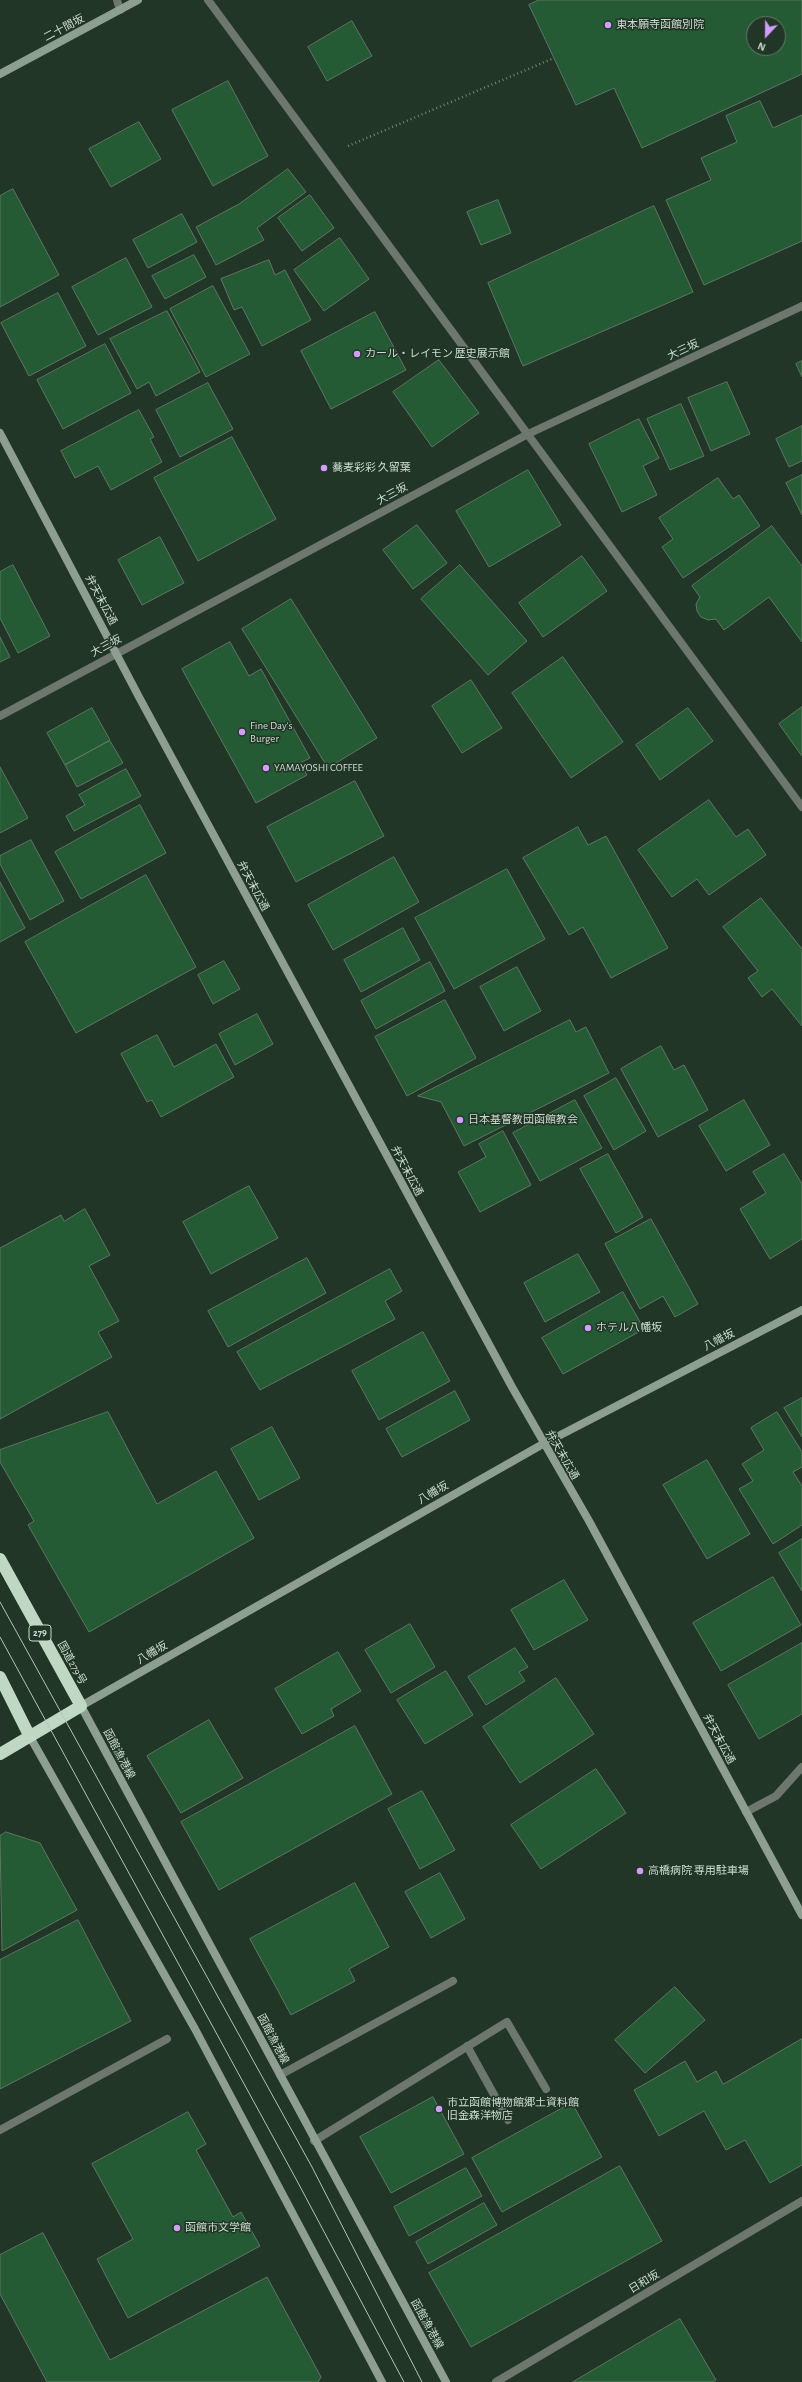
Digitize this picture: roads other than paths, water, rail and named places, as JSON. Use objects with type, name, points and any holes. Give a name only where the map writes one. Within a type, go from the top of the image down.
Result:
[{"type":"highway","name":"国道279号","points":[[0,1559],[81,1706]]},
{"type":"highway","points":[[0,1677],[30,1735]]},
{"type":"highway","points":[[0,1754],[81,1706]]},
{"type":"street","points":[[117,0],[120,10]]},
{"type":"street","name":"二十間坂","points":[[0,74],[138,0]]},
{"type":"street","points":[[208,0],[802,807]]},
{"type":"street","name":"大三坂","points":[[0,716],[528,434],[802,306]]},
{"type":"street","name":"弁天末広通","points":[[0,433],[117,653],[146,711],[543,1444],[589,1521],[802,1915]]},
{"type":"street","name":"八幡坂","points":[[81,1706],[543,1444],[802,1310]]},
{"type":"street","name":"函館漁港線","points":[[81,1706],[314,2141],[446,2382]]},
{"type":"street","points":[[30,1735],[195,2029],[382,2382]]},
{"type":"street","points":[[746,1812],[776,1796],[802,1767]]},
{"type":"street","points":[[280,2075],[453,1981]]},
{"type":"street","points":[[314,2141],[507,2022],[546,2089]]},
{"type":"street","points":[[0,2130],[167,2039]]},
{"type":"street","points":[[467,2046],[508,2120]]},
{"type":"street","name":"日和坂","points":[[496,2382],[802,2201]]},
{"type":"tram line","points":[[0,1602],[312,2167],[422,2382]]},
{"type":"tram line","points":[[0,1637],[296,2179],[404,2382]]},
{"type":"place","name":"東本願寺函館別院","points":[[608,25]]},
{"type":"place","name":"カール・レイモン 歴史展示館","points":[[357,354]]},
{"type":"place","name":"蕎麦彩彩 久留葉","points":[[324,468]]},
{"type":"place","name":"Fine Day's Burger","points":[[242,732]]},
{"type":"place","name":"YAMAYOSHI COFFEE","points":[[266,768]]},
{"type":"place","name":"日本基督教団函館教会","points":[[460,1120]]},
{"type":"place","name":"ホテル八幡坂","points":[[588,1328]]},
{"type":"place","name":"高橋病院 専用駐車場","points":[[640,1871]]},
{"type":"place","name":"市立函館博物館郷土資料館 旧金森洋物店","points":[[439,2109]]},
{"type":"place","name":"函館市文学館","points":[[177,2228]]}]
